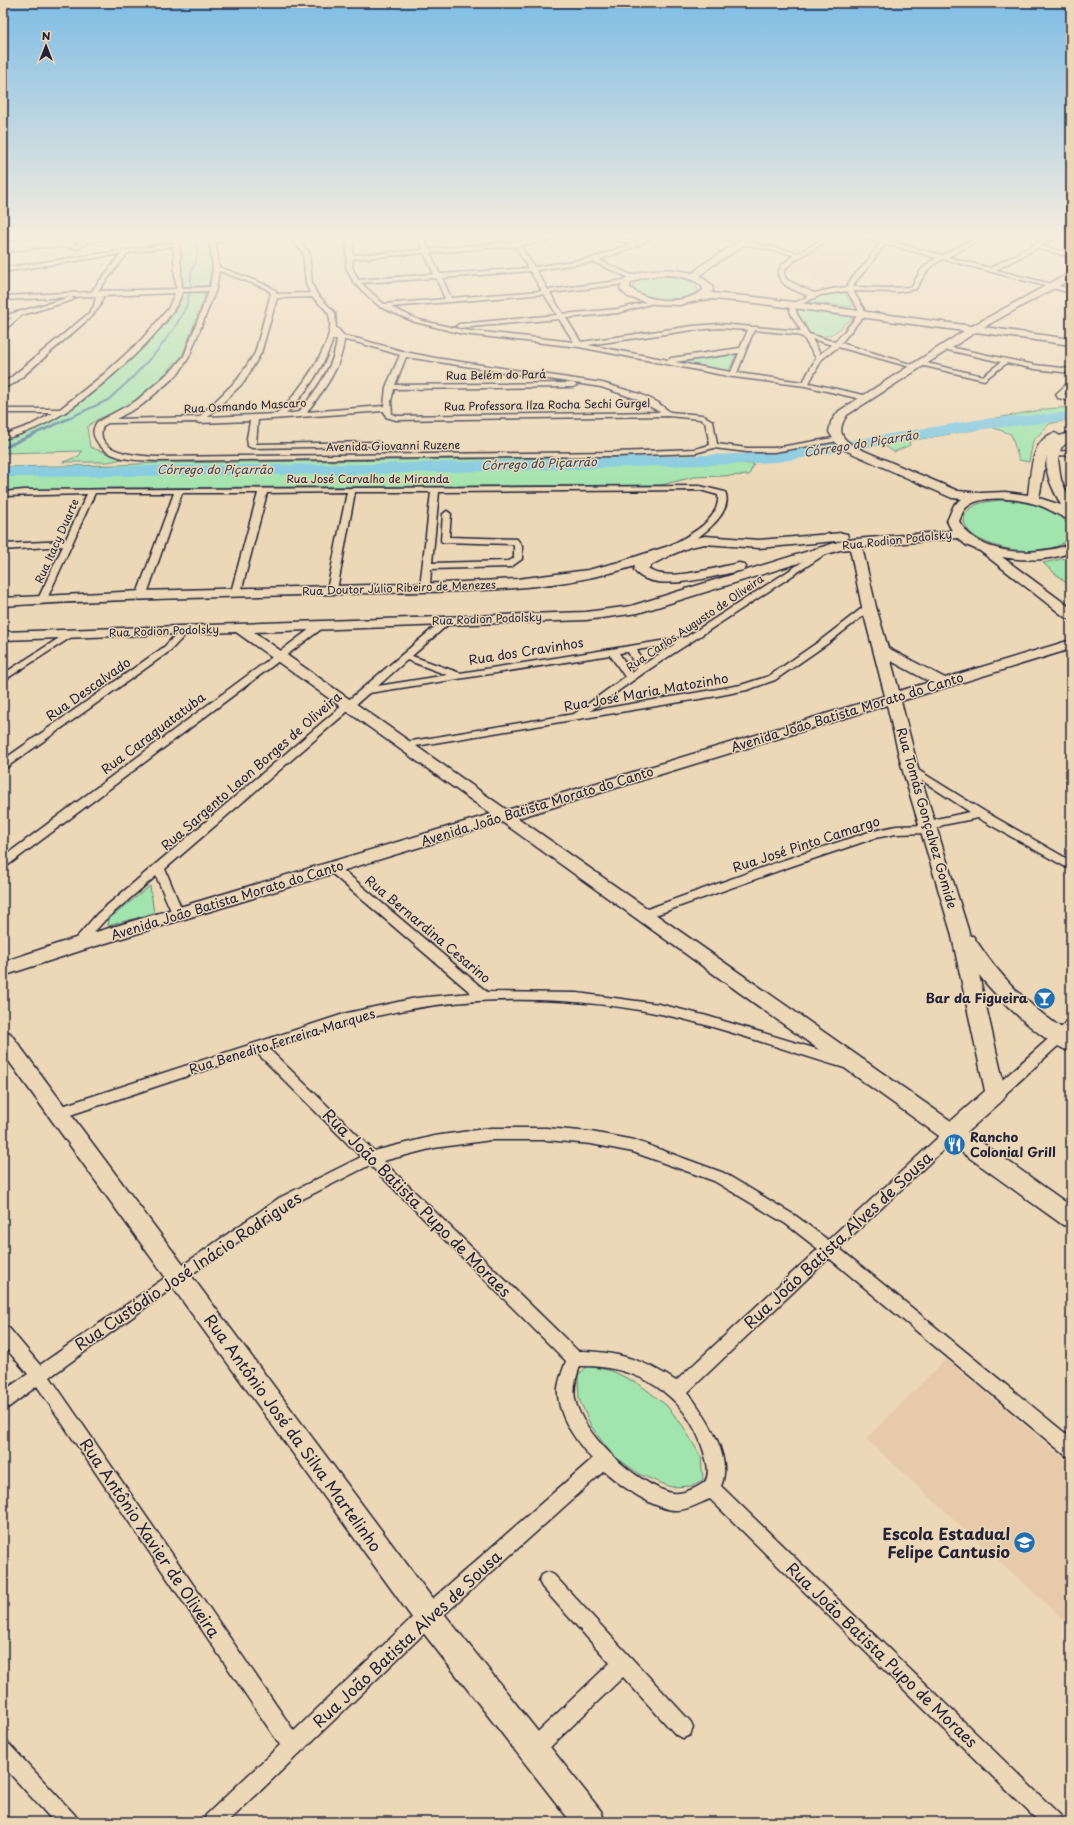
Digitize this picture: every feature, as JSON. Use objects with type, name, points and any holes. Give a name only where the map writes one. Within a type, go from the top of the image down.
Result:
[{"type":"main road","points":[[924,320],[1071,342]]},
{"type":"main road","points":[[917,366],[987,320]]},
{"type":"main road","points":[[958,507],[949,496],[842,445],[835,432],[836,422],[843,413],[863,397],[917,366],[975,327],[1071,337]]},
{"type":"main road","points":[[1033,499],[1037,469],[1047,454],[1058,443],[1070,436]]},
{"type":"main road","points":[[842,445],[956,495],[999,495],[1033,499],[1056,507],[1071,516]]},
{"type":"main road","points":[[1047,454],[1056,485],[1070,508],[1071,516]]},
{"type":"main road","points":[[983,496],[968,500],[958,507],[953,513],[953,521],[959,530],[1071,615]]},
{"type":"main road","points":[[791,560],[670,578],[654,578],[644,574],[641,570],[642,566],[659,554],[689,544],[712,540],[744,544],[760,544],[959,530]]},
{"type":"main road","name":"Rua Rodion Podolsky","points":[[3,636],[184,631],[586,616],[633,610],[828,549],[855,543],[915,537],[959,530]]},
{"type":"main road","name":"Rua Tomás Gonçalvez Gomide","points":[[855,543],[869,607],[910,768],[960,932],[996,1094]]},
{"type":"main road","points":[[979,545],[999,552],[1022,556],[1043,556],[1071,548]]},
{"type":"main road","name":"Rua Doutor Júlio Ribeiro de Menezes","points":[[3,602],[142,594],[521,584],[558,580],[610,570],[659,554]]},
{"type":"main road","points":[[1022,556],[1024,565],[1028,570],[1071,600]]},
{"type":"main road","points":[[239,628],[643,915],[863,1068],[1071,1218]]},
{"type":"main road","name":"Avenida João Batista Morato do Canto","points":[[3,970],[76,945],[1071,644]]},
{"type":"main road","points":[[881,650],[944,683]]},
{"type":"main road","points":[[960,932],[990,975],[1003,989],[1044,1026],[1067,1036]]},
{"type":"main road","name":"Rua Antônio José da Silva Martelinho","points":[[3,1038],[428,1616],[590,1822]]},
{"type":"main road","name":"Rua João Batista Alves de Sousa","points":[[952,1132],[996,1094]]},
{"type":"street","points":[[3,329],[13,320]]},
{"type":"street","points":[[3,386],[12,381],[84,320]]},
{"type":"street","points":[[3,437],[26,429],[62,411],[83,395],[149,336],[162,320]]},
{"type":"street","points":[[104,421],[139,403],[176,371],[187,356],[201,320]]},
{"type":"street","points":[[200,421],[241,380],[256,358],[268,320]]},
{"type":"street","points":[[302,414],[331,371],[341,347],[341,337],[334,328],[333,320]]},
{"type":"street","points":[[418,320],[463,332],[579,345],[733,375],[805,384],[863,397]]},
{"type":"street","points":[[444,327],[525,320]]},
{"type":"street","points":[[564,320],[579,345]]},
{"type":"street","points":[[797,320],[819,358]]},
{"type":"street","points":[[805,384],[819,358],[837,344],[856,320]]},
{"type":"street","points":[[579,345],[693,328],[719,326],[795,332],[917,366],[984,378],[1006,361]]},
{"type":"street","points":[[279,416],[301,391],[316,366],[334,328]]},
{"type":"street","points":[[733,375],[752,328]]},
{"type":"street","points":[[330,336],[341,337],[404,354],[602,385],[654,404],[668,414],[702,417],[710,421],[714,446],[747,450],[774,450],[842,445]]},
{"type":"street","points":[[945,348],[1035,368],[1071,371]]},
{"type":"street","points":[[662,362],[743,350]]},
{"type":"street","points":[[388,408],[390,388],[404,354]]},
{"type":"street","name":"Rua Belém do Pará","points":[[390,388],[602,385]]},
{"type":"street","points":[[1071,385],[1060,394],[1061,396],[1071,399]]},
{"type":"street","name":"Rua Osmando Mascaro","points":[[104,421],[200,421],[254,419],[388,408]]},
{"type":"street","name":"Rua Professora Ilza Rocha Sechi Gurgel","points":[[388,408],[389,415],[401,419],[694,413]]},
{"type":"street","points":[[3,411],[62,411]]},
{"type":"street","points":[[254,419],[251,438],[252,446],[376,441]]},
{"type":"street","name":"Avenida Giovanni Ruzene","points":[[104,421],[98,427],[98,436],[101,444],[108,449],[136,458],[157,459],[616,454],[695,451],[714,446]]},
{"type":"street","points":[[1047,454],[1071,453]]},
{"type":"street","points":[[1056,485],[1071,499]]},
{"type":"street","name":"Rua José Carvalho de Miranda","points":[[3,494],[24,492],[684,488]]},
{"type":"street","name":"Rua Doutor Júlio Ribeiro de Menezes","points":[[659,554],[706,527],[723,508],[724,500],[722,494],[712,490],[684,488]]},
{"type":"street","points":[[332,590],[351,490]]},
{"type":"street","points":[[425,587],[435,490]]},
{"type":"street","points":[[142,594],[179,491]]},
{"type":"street","points":[[236,592],[263,491]]},
{"type":"street","name":"Rua Itacy Duarte","points":[[43,599],[92,492]]},
{"type":"street","points":[[428,566],[511,564],[518,559],[518,546],[514,541],[445,540],[447,514]]},
{"type":"street","points":[[706,527],[706,531],[712,540]]},
{"type":"street","points":[[3,547],[68,543]]},
{"type":"street","name":"Rua Carlos Augusto de Oliveira","points":[[575,717],[631,680],[642,670],[828,549]]},
{"type":"street","name":"Rua José Maria Matozinho","points":[[404,745],[717,694],[759,684],[772,678],[824,642],[869,607]]},
{"type":"street","name":"Rua Sargento Laon Borges de Oliveira","points":[[76,945],[102,917],[448,620]]},
{"type":"street","name":"Rua Caraguatatuba","points":[[3,863],[321,625]]},
{"type":"street","name":"Rua Descalvado","points":[[3,765],[167,649],[184,631]]},
{"type":"street","points":[[3,678],[70,634]]},
{"type":"street","name":"Rua dos Cravinhos","points":[[366,691],[458,675],[690,639]]},
{"type":"street","points":[[630,648],[642,670]]},
{"type":"street","points":[[613,651],[631,680]]},
{"type":"street","points":[[406,657],[458,675]]},
{"type":"street","points":[[910,768],[980,814],[1071,866]]},
{"type":"street","name":"Rua José Pinto Camargo","points":[[643,915],[785,864],[873,835],[896,830],[928,829],[940,822],[980,814]]},
{"type":"street","points":[[159,868],[178,915]]},
{"type":"street","name":"Rua Bernardina Cesarino","points":[[333,868],[484,997]]},
{"type":"street","name":"Rua Benedito Ferreira Marques","points":[[58,1113],[314,1028],[391,1008],[438,1000],[484,997],[572,998],[616,1002],[660,1010],[744,1032],[863,1068]]},
{"type":"street","name":"Rua João Batista Alves de Sousa","points":[[996,1094],[1067,1036]]},
{"type":"street","name":"Rua João Batista Pupo de Moraes","points":[[259,1047],[575,1359]]},
{"type":"street","name":"Rua João Batista Alves de Sousa","points":[[677,1391],[952,1132]]},
{"type":"street","name":"Rua Custódio José Inácio Rodrigues","points":[[3,1401],[38,1374],[284,1202],[371,1158],[434,1142],[492,1134],[554,1134],[591,1138],[634,1146],[719,1177],[791,1220],[1071,1449]]},
{"type":"street","name":"Rua Antônio Xavier de Oliveira","points":[[3,1332],[38,1374],[293,1747]]},
{"type":"street","points":[[575,1359],[607,1359],[637,1368],[677,1391],[700,1422],[709,1443],[715,1464],[716,1478],[711,1488],[689,1500],[682,1502],[668,1501],[622,1475],[589,1442],[576,1424],[567,1400],[567,1379],[575,1359]]},
{"type":"street","name":"Rua João Batista Alves de Sousa","points":[[213,1822],[428,1616],[605,1459]]},
{"type":"street","name":"Rua João Batista Pupo de Moraes","points":[[711,1488],[1053,1822]]},
{"type":"street","points":[[548,1581],[683,1728]]},
{"type":"street","points":[[533,1750],[623,1663]]},
{"type":"street","points":[[3,1752],[68,1822]]},
{"type":"shaded area","name":"Escola Estadual Felipe Cantusio","points":[[946,1359],[1071,1465],[1071,1621],[1068,1624],[866,1439]]},
{"type":"green space","points":[[169,320],[196,320],[182,356],[144,395],[119,410],[96,420],[87,427],[90,447],[122,459],[108,462],[63,462],[79,456],[82,451],[3,453],[3,441],[16,437],[80,403],[116,373]]},
{"type":"green space","points":[[801,320],[850,320],[837,331],[826,336],[820,337],[807,332]]},
{"type":"green space","points":[[729,353],[736,355],[729,370],[725,372],[675,362]]},
{"type":"green space","points":[[1071,407],[1071,419],[1049,424],[1033,441],[1029,462],[1019,460],[1011,434],[991,427],[909,441],[910,445],[894,452],[876,440],[1046,409]]},
{"type":"green space","points":[[647,458],[754,464],[749,475],[694,477],[661,485],[104,488],[3,491],[3,467],[156,463]]},
{"type":"green space","points":[[1003,500],[1039,506],[1057,514],[1068,526],[1068,538],[1060,545],[1054,547],[1028,551],[1002,548],[973,535],[966,527],[964,522],[966,513],[976,505],[989,501]]},
{"type":"green space","points":[[1071,557],[1071,587],[1043,563]]},
{"type":"green space","points":[[150,886],[154,913],[108,926],[109,919]]},
{"type":"green space","points":[[588,1366],[612,1371],[639,1384],[666,1405],[683,1426],[701,1457],[703,1480],[692,1486],[671,1487],[641,1475],[611,1454],[591,1426],[579,1399],[578,1375]]},
{"type":"waterway","points":[[69,418],[108,400],[131,379],[157,351],[179,320]]},
{"type":"waterway","name":"Córrego do Piçarrão","points":[[3,472],[373,469],[740,459],[777,457],[983,424],[1071,416]]},
{"type":"waterway","points":[[3,448],[72,417]]},
{"type":"place","name":"Bar da Figueira","points":[[1044,998]]},
{"type":"place","name":"Rancho Colonial Grill","points":[[955,1144]]},
{"type":"place","name":"Escola Estadual Felipe Cantusio","points":[[1025,1543]]}]
